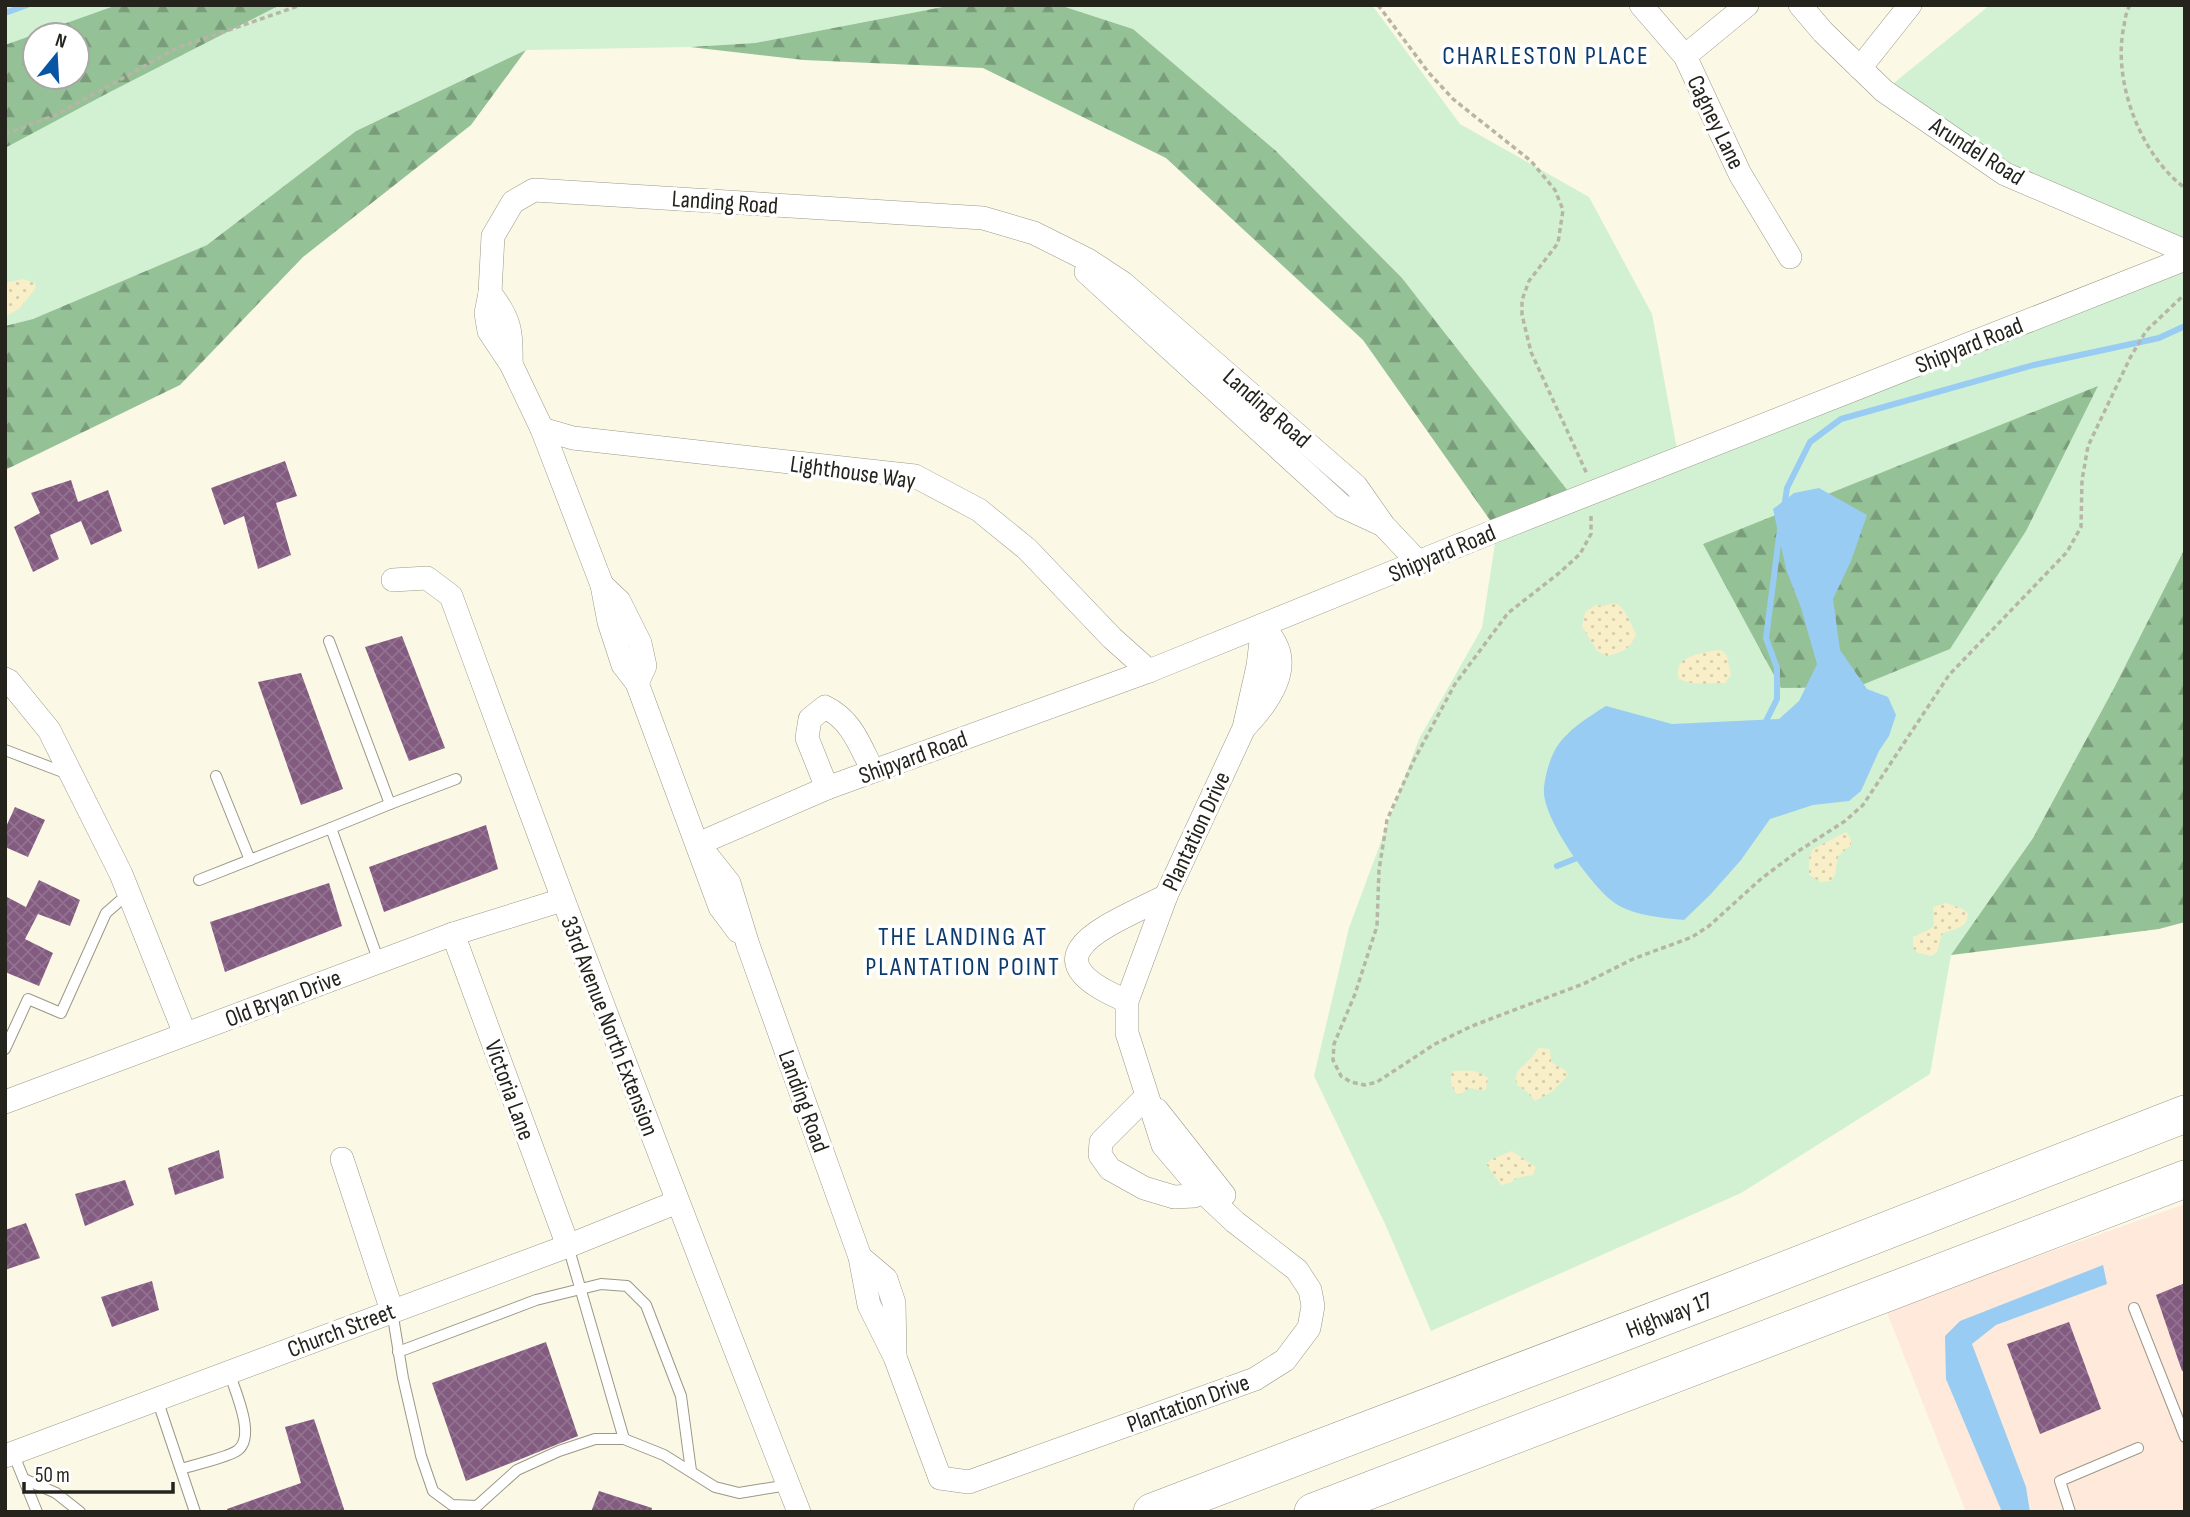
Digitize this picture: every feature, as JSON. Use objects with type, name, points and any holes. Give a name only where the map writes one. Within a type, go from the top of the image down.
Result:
[{"type":"highway","name":"Highway 17","points":[[1152,1512],[1716,1297],[2185,1114]]},
{"type":"highway","points":[[1313,1512],[2185,1179]]},
{"type":"street","points":[[1641,5],[1685,56]]},
{"type":"street","name":"Cagney Lane","points":[[1747,5],[1685,56],[1740,174],[1790,257]]},
{"type":"street","name":"Arundel Road","points":[[1800,5],[1823,32],[1884,91],[2005,174],[2185,251]]},
{"type":"street","points":[[1860,68],[1910,5]]},
{"type":"street","name":"Landing Road","points":[[940,1478],[895,1357],[869,1306],[860,1256],[748,945],[720,907],[705,872],[698,844],[637,683],[623,664],[609,622],[602,585],[542,429],[510,363],[512,340],[505,312],[490,293],[493,236],[513,202],[534,190],[983,218],[1034,233],[1077,264],[1247,405],[1342,506],[1384,526],[1419,564]]},
{"type":"street","name":"Shipyard Road","points":[[698,844],[827,788],[1149,671],[1419,564],[1497,530],[2185,259]]},
{"type":"street","name":"Lighthouse Way","points":[[542,429],[573,438],[915,476],[979,510],[1027,549],[1112,638],[1149,671]]},
{"type":"street","name":"33rd Avenue North Extension","points":[[393,580],[427,578],[451,596],[562,900],[799,1512]]},
{"type":"street","name":"Plantation Drive","points":[[940,1478],[969,1482],[1255,1379],[1285,1360],[1309,1328],[1313,1306],[1310,1290],[1297,1270],[1255,1237],[1208,1187],[1163,1145],[1127,1033],[1127,1001],[1166,896],[1244,728],[1258,666],[1263,625]]},
{"type":"street","points":[[5,679],[50,730],[129,893],[185,1034]]},
{"type":"street","points":[[827,788],[807,738],[810,719],[825,707],[839,714],[852,728],[873,772]]},
{"type":"street","points":[[1127,1001],[1104,992],[1083,977],[1077,967],[1077,951],[1090,935],[1166,896]]},
{"type":"street","name":"Old Bryan Drive","points":[[5,1102],[453,934],[562,900]]},
{"type":"street","name":"Victoria Lane","points":[[453,934],[568,1246]]},
{"type":"street","points":[[1146,1097],[1101,1142],[1100,1155],[1110,1169],[1144,1188],[1174,1197],[1194,1196],[1208,1187]]},
{"type":"street","points":[[342,1159],[392,1311]]},
{"type":"street","name":"Church Street","points":[[9,1455],[568,1246],[677,1202]]},
{"type":"lane","points":[[329,641],[390,804]]},
{"type":"lane","points":[[5,750],[72,775]]},
{"type":"lane","points":[[216,776],[250,860]]},
{"type":"lane","points":[[199,880],[456,779]]},
{"type":"lane","points":[[331,828],[379,962]]},
{"type":"lane","points":[[5,1049],[28,999],[61,1013],[106,913],[129,893]]},
{"type":"lane","points":[[568,1246],[624,1439]]},
{"type":"lane","points":[[398,1352],[536,1300],[601,1284],[627,1286],[646,1304],[681,1396],[691,1471]]},
{"type":"lane","points":[[2134,1308],[2180,1410],[2185,1437]]},
{"type":"lane","points":[[392,1311],[398,1352],[421,1456],[433,1491],[452,1505],[477,1506],[517,1470],[559,1451],[595,1439],[624,1439],[664,1455],[715,1487],[738,1493],[789,1485]]},
{"type":"lane","points":[[181,1469],[237,1451],[246,1440],[246,1426],[229,1372]]},
{"type":"lane","points":[[157,1399],[195,1512]]},
{"type":"lane","points":[[2070,1512],[2060,1480],[2138,1448]]},
{"type":"lane","points":[[9,1455],[24,1479],[37,1512]]},
{"type":"lane","points":[[24,1479],[56,1493],[80,1512]]},
{"type":"path","points":[[5,134],[56,115],[177,48],[301,5]]},
{"type":"path","points":[[1378,5],[1429,73],[1453,99],[1531,161],[1555,190],[1563,209],[1558,243],[1530,281],[1522,300],[1522,315],[1531,352],[1590,481],[1591,534],[1580,554],[1508,613],[1455,684],[1420,749],[1387,820],[1380,870],[1377,926],[1356,994],[1334,1044],[1333,1060],[1336,1068],[1340,1076],[1351,1082],[1377,1082],[1435,1044],[1472,1026],[1583,984],[1633,959],[1692,937],[1709,926],[1762,878],[1845,821],[1863,805],[1949,675],[2067,552],[2081,527],[2082,480],[2088,446],[2130,358],[2146,331],[2185,294]]},
{"type":"path","points":[[2130,5],[2119,46],[2123,82],[2131,110],[2155,154],[2174,180],[2185,188]]},
{"type":"shaded area","points":[[2185,1204],[2185,1512],[1966,1512],[1886,1310]]},
{"type":"green space","points":[[5,5],[953,5],[755,43],[526,50],[356,131],[207,245],[33,319],[5,326]]},
{"type":"green space","points":[[117,5],[280,5],[106,94],[5,148],[5,45],[21,39],[21,91],[91,91],[91,21],[72,21]]},
{"type":"green space","points":[[953,5],[1059,5],[1133,29],[1275,150],[1402,278],[1575,500],[1497,530],[1363,340],[1166,158],[983,68],[804,60],[690,47],[755,43]]},
{"type":"green space","points":[[1059,5],[1372,5],[1460,124],[1589,197],[1652,314],[1679,460],[2185,267],[2185,548],[2114,688],[2033,838],[1951,955],[1930,1074],[1741,1193],[1431,1331],[1386,1226],[1314,1076],[1349,928],[1419,739],[1482,628],[1497,530],[1575,500],[1402,278],[1275,150],[1133,29]]},
{"type":"green space","points":[[1990,5],[2185,5],[2185,243],[2005,174],[1884,91]]},
{"type":"green space","points":[[526,50],[471,125],[303,257],[180,385],[5,470],[5,326],[33,319],[207,245],[356,131]]},
{"type":"green space","points":[[2098,386],[2026,531],[1950,649],[1857,687],[1781,688],[1703,544]]},
{"type":"green space","points":[[2185,548],[2185,922],[2159,929],[1951,955],[2033,838],[2114,688]]},
{"type":"sand","points":[[23,279],[35,283],[36,288],[20,308],[5,317],[5,283]]},
{"type":"sand","points":[[1613,603],[1624,611],[1636,634],[1625,649],[1607,656],[1597,651],[1582,626],[1585,612],[1596,605]]},
{"type":"sand","points":[[1717,650],[1723,651],[1727,656],[1731,675],[1725,683],[1696,683],[1679,679],[1678,671],[1683,660]]},
{"type":"sand","points":[[1846,832],[1851,839],[1851,845],[1838,856],[1835,875],[1830,881],[1821,882],[1809,875],[1809,858],[1813,849]]},
{"type":"sand","points":[[1946,903],[1963,909],[1968,914],[1965,923],[1942,934],[1937,952],[1932,956],[1918,953],[1913,948],[1913,937],[1932,928],[1933,907]]},
{"type":"sand","points":[[1539,1048],[1550,1049],[1551,1062],[1565,1070],[1568,1075],[1552,1092],[1535,1101],[1517,1085],[1516,1077]]},
{"type":"sand","points":[[1472,1071],[1484,1075],[1488,1078],[1486,1089],[1483,1091],[1470,1088],[1459,1095],[1451,1082],[1452,1072]]},
{"type":"sand","points":[[1512,1151],[1536,1167],[1533,1175],[1516,1178],[1501,1185],[1486,1164]]},
{"type":"water","points":[[1819,488],[1867,515],[1851,561],[1833,599],[1840,650],[1867,689],[1888,697],[1896,715],[1889,736],[1879,751],[1861,791],[1849,801],[1813,805],[1770,819],[1741,860],[1684,920],[1627,910],[1612,901],[1581,867],[1553,821],[1544,794],[1552,756],[1570,732],[1606,706],[1672,724],[1779,719],[1799,701],[1817,664],[1801,608],[1786,569],[1773,509],[1794,493]]},
{"type":"water","points":[[2103,1265],[2107,1284],[1996,1325],[1972,1344],[2026,1487],[2030,1512],[2002,1512],[1946,1379],[1945,1336],[1960,1321]]},
{"type":"building","points":[[285,461],[297,496],[276,503],[291,555],[258,569],[244,516],[224,525],[211,488]]},
{"type":"building","points":[[71,480],[78,502],[108,490],[122,531],[91,545],[81,521],[50,535],[59,559],[33,572],[14,527],[40,513],[31,493]]},
{"type":"building","points":[[402,636],[445,748],[409,761],[365,647]]},
{"type":"building","points":[[301,673],[343,789],[301,805],[258,682]]},
{"type":"building","points":[[15,807],[45,820],[28,857],[5,847],[5,829]]},
{"type":"building","points":[[486,825],[498,869],[384,912],[369,867]]},
{"type":"building","points":[[39,880],[80,900],[70,926],[38,914],[25,939],[53,953],[39,986],[5,972],[5,896],[26,907]]},
{"type":"building","points":[[329,883],[342,926],[225,972],[210,922]]},
{"type":"building","points":[[219,1150],[224,1178],[175,1195],[168,1168]]},
{"type":"building","points":[[125,1180],[134,1205],[85,1226],[75,1194]]},
{"type":"building","points":[[26,1223],[40,1258],[5,1270],[5,1230]]},
{"type":"building","points":[[152,1281],[159,1310],[112,1327],[101,1297]]},
{"type":"building","points":[[2185,1283],[2185,1371],[2182,1371],[2156,1295]]},
{"type":"building","points":[[2069,1322],[2101,1409],[2040,1434],[2007,1344]]},
{"type":"building","points":[[546,1342],[578,1436],[466,1481],[432,1383]]},
{"type":"building","points":[[314,1419],[345,1512],[227,1512],[227,1509],[301,1483],[285,1427]]},
{"type":"building","points":[[599,1491],[652,1508],[651,1512],[591,1512]]},
{"type":"waterway","points":[[5,13],[27,5]]},
{"type":"waterway","points":[[1784,508],[1787,488],[1810,442],[1841,419],[2034,365],[2159,338],[2185,326]]},
{"type":"waterway","points":[[1764,725],[1777,699],[1777,668],[1766,638],[1780,529]]},
{"type":"waterway","points":[[1557,866],[1582,856]]},
{"type":"district","name":"CHARLESTON PLACE","points":[[1546,55]]},
{"type":"district","name":"THE LANDING AT PLANTATION POINT","points":[[963,951]]}]
